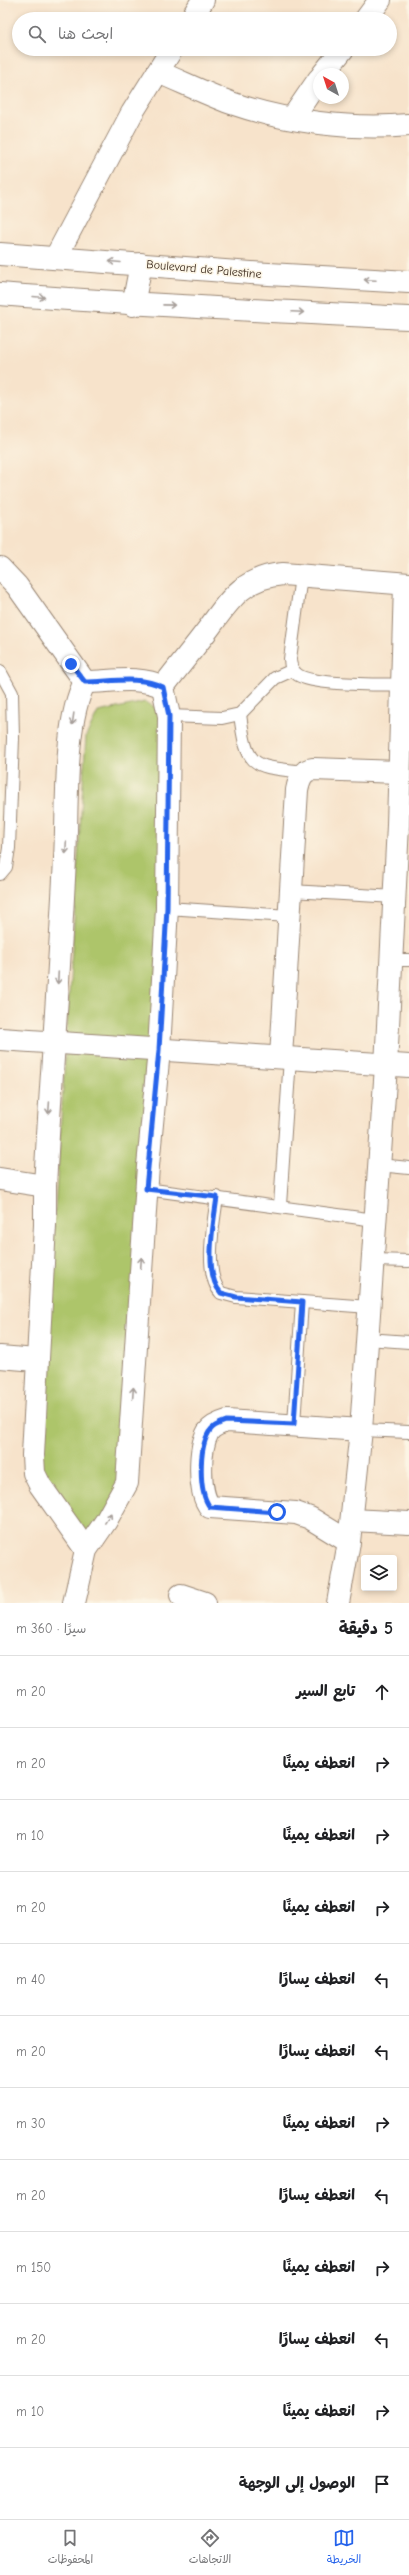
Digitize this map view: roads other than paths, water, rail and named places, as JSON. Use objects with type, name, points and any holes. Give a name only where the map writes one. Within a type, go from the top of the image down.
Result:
[{"type":"street","points":[[371,12],[380,0]]},
{"type":"street","points":[[56,257],[132,113],[168,56]]},
{"type":"street","points":[[328,68],[337,56]]},
{"type":"street","points":[[158,72],[231,102],[293,117],[332,124],[409,125]]},
{"type":"street","points":[[293,117],[313,88]]},
{"type":"street","name":"Boulevard de Palestine","points":[[0,254],[56,257],[250,273],[409,282]]},
{"type":"street","points":[[133,304],[141,264]]},
{"type":"street","points":[[0,294],[133,304],[409,318]]},
{"type":"street","points":[[0,568],[17,586],[85,682]]},
{"type":"street","points":[[74,1603],[86,1550],[106,1522],[126,1483],[146,1189],[159,1050],[167,908],[169,716],[163,687],[235,595],[249,583],[265,575],[301,576],[407,584],[406,685],[400,772],[404,826],[395,898],[400,960],[386,1066],[361,1430],[352,1520],[338,1603]]},
{"type":"street","points":[[85,682],[139,680],[163,687]]},
{"type":"street","points":[[85,682],[76,704],[71,730],[55,1041],[44,1186],[45,1226],[36,1360],[34,1473],[46,1495],[86,1550]]},
{"type":"street","points":[[285,1058],[289,916],[297,790],[300,778],[305,772],[313,769],[400,772]]},
{"type":"street","points":[[0,1039],[55,1041],[159,1050],[386,1066],[409,1066]]},
{"type":"street","points":[[0,1179],[44,1186]]},
{"type":"street","points":[[0,1357],[36,1360]]},
{"type":"street","points":[[349,1542],[310,1518],[296,1513],[210,1507],[204,1500],[201,1482],[205,1440],[209,1431],[217,1424],[239,1420],[361,1430]]},
{"type":"street","points":[[352,1520],[409,1523]]},
{"type":"street","points":[[181,1595],[205,1603]]},
{"type":"lane","points":[[301,576],[290,659],[293,670],[299,676],[316,679],[384,686],[406,685]]},
{"type":"lane","points":[[169,716],[222,718],[240,714],[275,678],[293,670]]},
{"type":"lane","points":[[0,671],[12,693],[13,732],[9,848],[6,867],[0,874]]},
{"type":"lane","points":[[240,714],[245,748],[253,761],[268,768],[305,772]]},
{"type":"lane","points":[[291,891],[395,898]]},
{"type":"lane","points":[[167,908],[289,916]]},
{"type":"lane","points":[[280,1205],[285,1058]]},
{"type":"lane","points":[[379,1165],[409,1168]]},
{"type":"lane","points":[[146,1189],[280,1205],[375,1220]]},
{"type":"lane","points":[[217,1197],[212,1244],[213,1273],[217,1289],[228,1296],[369,1307]]},
{"type":"lane","points":[[373,1260],[409,1261]]},
{"type":"lane","points":[[294,1424],[302,1302]]},
{"type":"lane","points":[[368,1339],[409,1342]]},
{"type":"lane","points":[[361,1430],[409,1432]]}]
